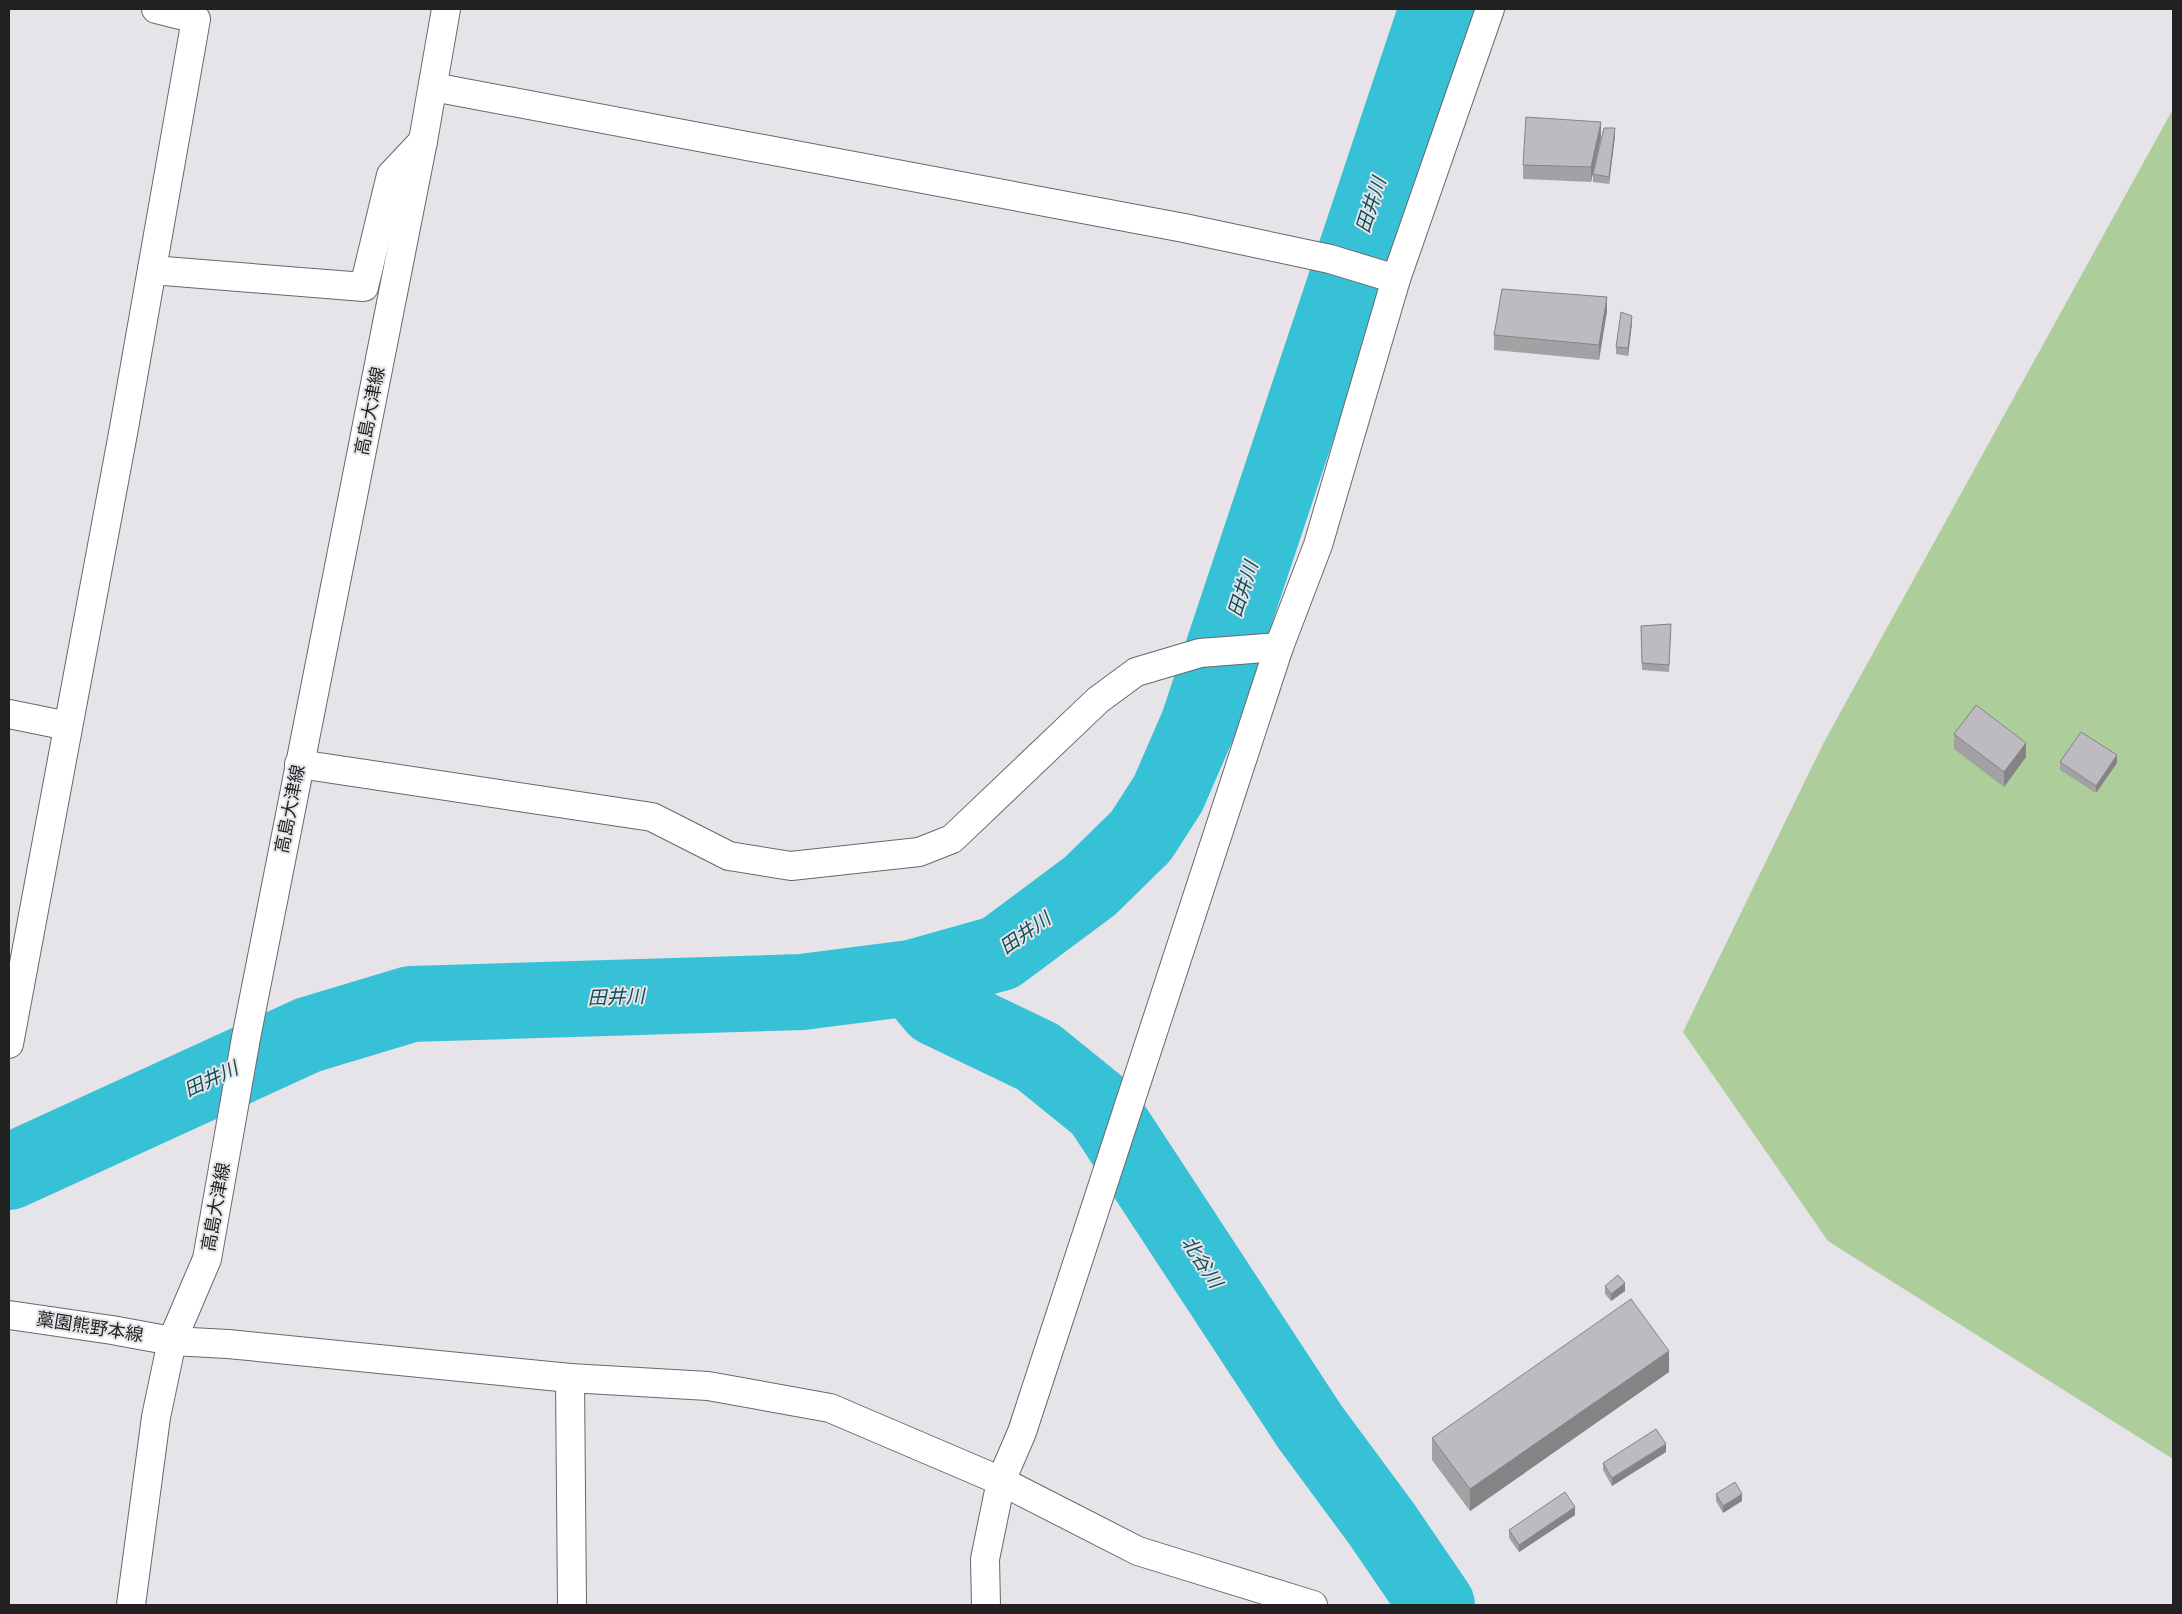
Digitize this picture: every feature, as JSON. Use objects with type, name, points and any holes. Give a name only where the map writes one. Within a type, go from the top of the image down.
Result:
[{"type":"street","points":[[9,1044],[152,270],[196,19],[156,9]]},
{"type":"street","name":"高島大津線","points":[[130,1605],[156,1418],[172,1341],[207,1259],[246,1038],[424,141],[446,9]]},
{"type":"street","points":[[986,1605],[985,1559],[1001,1481],[1022,1432],[1279,647],[1318,545],[1387,276],[1490,9]]},
{"type":"street","points":[[433,87],[1175,226],[1330,259],[1387,276]]},
{"type":"street","points":[[152,270],[364,287],[390,175],[424,141]]},
{"type":"street","points":[[299,764],[652,816],[728,856],[790,866],[918,852],[952,839],[1098,700],[1136,672],[1200,652],[1279,647]]},
{"type":"street","points":[[9,714],[68,726]]},
{"type":"street","name":"藁園熊野本線","points":[[9,1315],[172,1341],[228,1344],[570,1378],[708,1386],[830,1408],[1001,1481],[1138,1552],[1313,1605]]},
{"type":"street","points":[[570,1378],[572,1605]]},
{"type":"green space","points":[[2173,109],[2173,1459],[1828,1241],[1683,1032],[1824,742]]},
{"type":"building","points":[[1526,117],[1601,122],[1591,167],[1523,165]]},
{"type":"building","points":[[1604,128],[1615,128],[1609,177],[1593,174]]},
{"type":"building","points":[[1502,289],[1607,297],[1599,345],[1494,335]]},
{"type":"building","points":[[1621,312],[1632,316],[1628,348],[1616,347]]},
{"type":"building","points":[[1671,624],[1669,665],[1642,663],[1641,626]]},
{"type":"building","points":[[1976,705],[2026,743],[2004,772],[1954,734]]},
{"type":"building","points":[[2081,732],[2117,755],[2096,786],[2060,762]]},
{"type":"building","points":[[1618,1275],[1625,1283],[1611,1294],[1605,1286]]},
{"type":"building","points":[[1631,1299],[1669,1351],[1470,1489],[1432,1438]]},
{"type":"building","points":[[1656,1429],[1666,1444],[1612,1478],[1603,1463]]},
{"type":"building","points":[[1735,1482],[1742,1494],[1723,1506],[1716,1494]]},
{"type":"building","points":[[1565,1492],[1575,1507],[1519,1545],[1509,1530]]},
{"type":"waterway","name":"田井川","points":[[9,1172],[308,1035],[411,1004],[802,992],[911,978],[1000,953],[1090,886],[1141,836],[1168,794],[1198,725],[1437,9]]},
{"type":"waterway","name":"北谷川","points":[[911,978],[936,1008],[1038,1057],[1101,1108],[1310,1427],[1381,1523],[1437,1605]]}]
